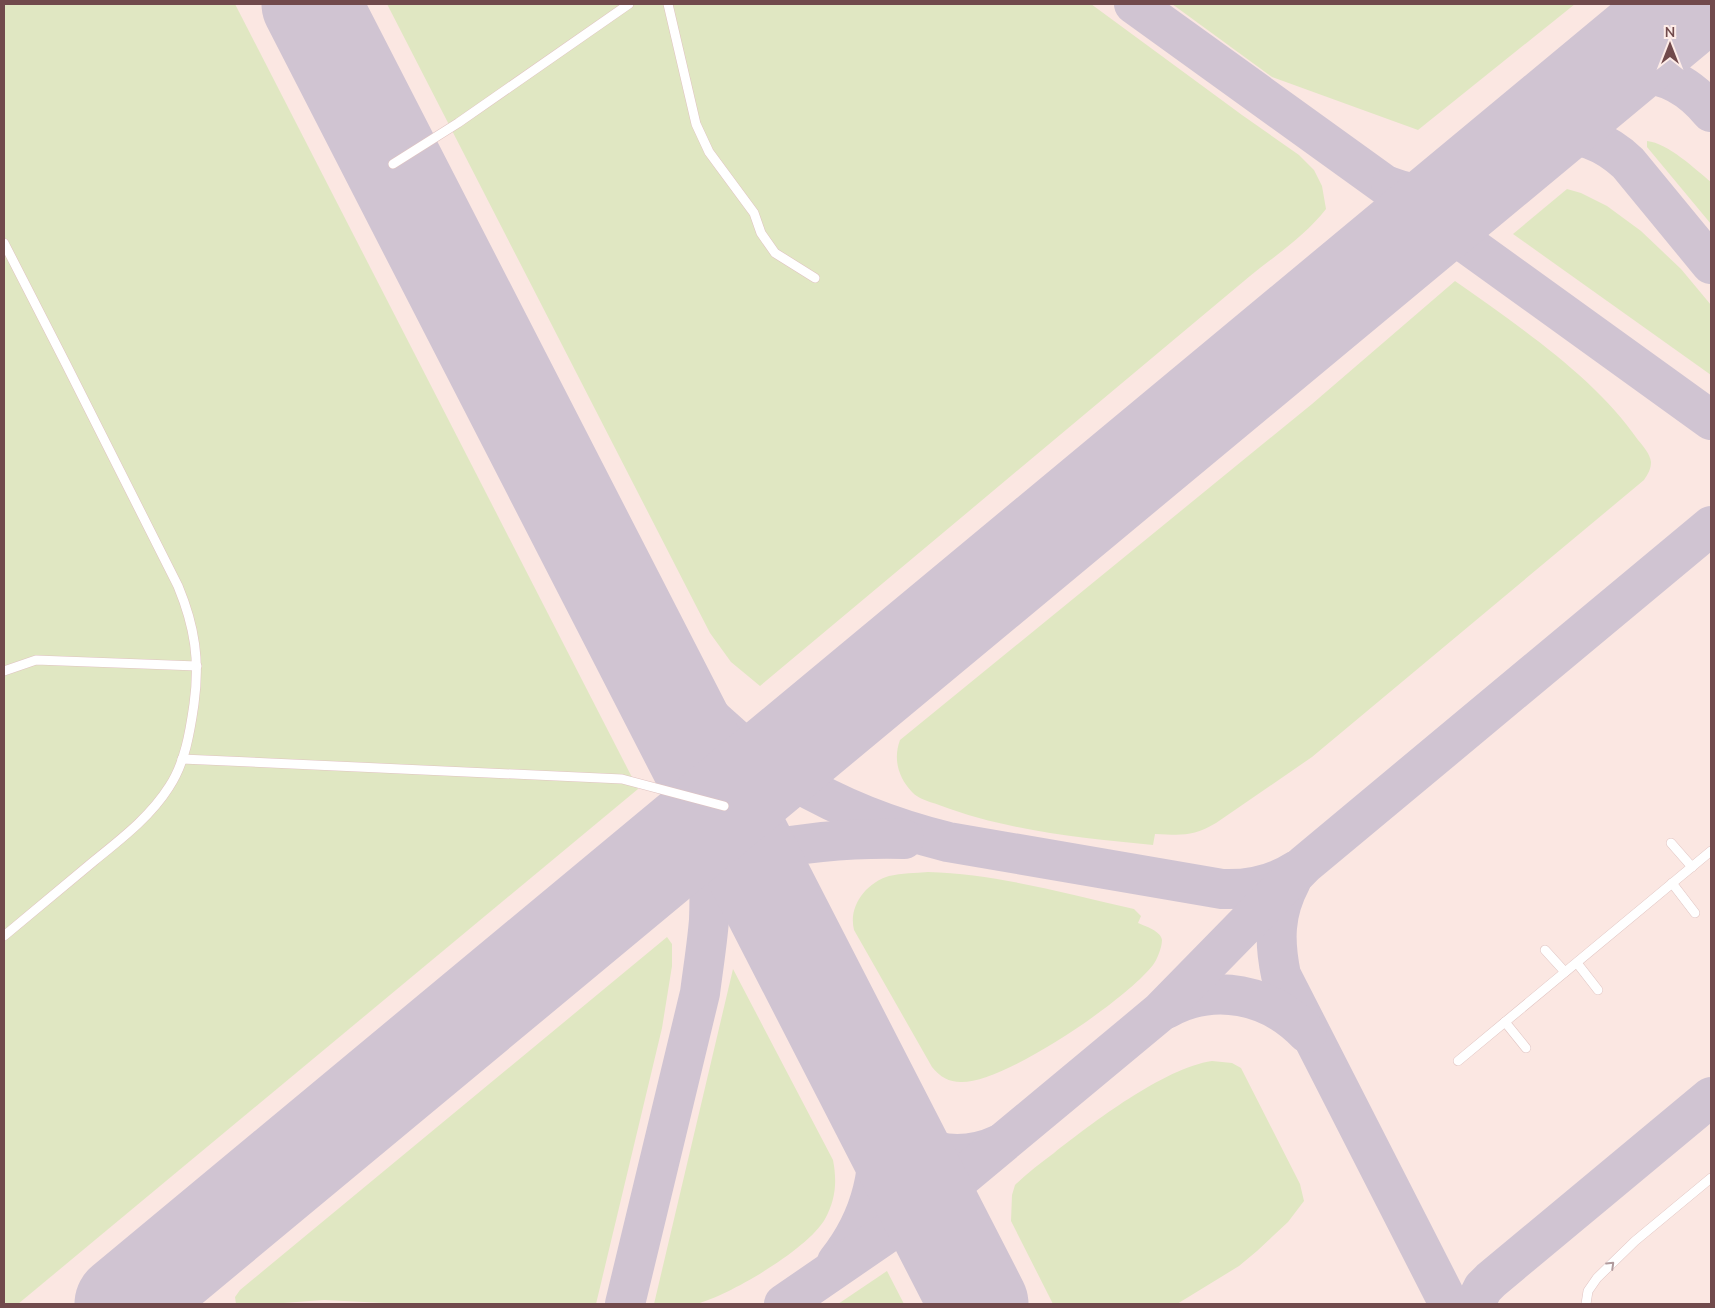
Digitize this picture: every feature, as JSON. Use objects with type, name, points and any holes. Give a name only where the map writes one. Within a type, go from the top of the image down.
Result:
[{"type":"lane","points":[[393,164],[458,123],[629,4]]},
{"type":"lane","points":[[668,4],[696,124],[709,152],[754,213],[761,233],[775,253],[786,256],[815,278]]},
{"type":"lane","points":[[4,243],[178,586],[191,622],[197,666],[192,716],[182,759],[170,786],[155,806],[135,827],[4,936]]},
{"type":"lane","points":[[4,671],[36,660],[197,666]]},
{"type":"lane","points":[[182,759],[622,779],[724,806]]},
{"type":"lane","points":[[1671,843],[1692,867]]},
{"type":"lane","points":[[1458,1061],[1711,851]]},
{"type":"lane","points":[[1672,884],[1695,913]]},
{"type":"lane","points":[[1545,950],[1565,972]]},
{"type":"lane","points":[[1577,963],[1598,990]]},
{"type":"lane","points":[[1505,1022],[1526,1048]]},
{"type":"lane","points":[[1586,1304],[1588,1291],[1597,1278],[1636,1241],[1711,1178]]},
{"type":"green space","points":[[4,4],[235,4],[638,789],[18,1304],[4,1304]]},
{"type":"green space","points":[[387,4],[1091,4],[1299,155],[1314,170],[1322,186],[1326,209],[1290,245],[1250,276],[760,686],[731,662],[710,633]]},
{"type":"green space","points":[[1172,4],[1575,4],[1418,130],[1272,77]]},
{"type":"green space","points":[[1647,141],[1664,146],[1672,151],[1711,182],[1711,224],[1647,147]]},
{"type":"green space","points":[[1567,189],[1581,193],[1607,206],[1641,231],[1681,269],[1711,305],[1711,375],[1513,234]]},
{"type":"green space","points":[[1455,281],[1554,353],[1600,395],[1648,453],[1651,465],[1644,480],[1312,757],[1208,828],[1180,835],[1155,834],[1153,845],[1072,836],[1018,827],[965,814],[918,797],[912,792],[903,780],[898,768],[897,754],[900,740],[1312,404]]},
{"type":"green space","points":[[928,872],[1006,881],[1134,909],[1141,916],[1138,923],[1152,929],[1161,937],[1162,943],[1159,953],[1153,965],[1118,998],[1092,1018],[1034,1055],[981,1079],[961,1082],[949,1080],[938,1074],[932,1067],[854,930],[853,921],[856,904],[873,884],[889,876]]},
{"type":"green space","points":[[667,937],[672,944],[672,966],[662,1028],[596,1304],[404,1304],[324,1300],[270,1304],[236,1304],[235,1297],[240,1290]]},
{"type":"green space","points":[[733,969],[833,1160],[835,1183],[833,1197],[829,1212],[816,1231],[786,1257],[747,1281],[711,1299],[696,1304],[654,1304]]},
{"type":"green space","points":[[1212,1061],[1232,1063],[1241,1068],[1300,1184],[1304,1201],[1288,1222],[1239,1266],[1177,1304],[1053,1304],[1011,1221],[1012,1195],[1015,1185],[1029,1172],[1129,1098],[1172,1074]]},
{"type":"green space","points":[[887,1271],[904,1304],[838,1304]]},
{"type":"taxiway","points":[[1134,4],[1711,420]]},
{"type":"taxiway","points":[[1589,87],[1606,79],[1623,75],[1640,73],[1655,75],[1685,88],[1711,112]]},
{"type":"taxiway","points":[[1508,153],[1537,139],[1558,134],[1569,134],[1591,139],[1611,149],[1628,163],[1711,264]]},
{"type":"taxiway","points":[[1391,187],[1421,194],[1441,192],[1471,184]]},
{"type":"taxiway","points":[[784,1304],[928,1205],[1160,1012],[1304,865],[1711,526]]},
{"type":"taxiway","points":[[615,595],[646,643],[680,685],[716,722],[755,755],[797,782],[843,806],[893,826],[948,842],[1222,889],[1260,886],[1278,880],[1295,871]]},
{"type":"taxiway","points":[[625,1304],[700,993],[709,920],[708,866],[702,813],[690,761],[673,710]]},
{"type":"taxiway","points":[[588,919],[666,881],[723,861],[813,843],[843,840],[904,839]]},
{"type":"taxiway","points":[[1291,881],[1281,904],[1277,927],[1277,950],[1281,975],[1449,1304]]},
{"type":"taxiway","points":[[1166,1009],[1184,1001],[1203,996],[1222,994],[1241,996],[1259,1001],[1276,1009],[1307,1033]]},
{"type":"taxiway","points":[[837,1262],[859,1228],[867,1210],[873,1191],[878,1151],[873,1111],[853,1058]]},
{"type":"taxiway","points":[[1475,1304],[1483,1288],[1491,1280],[1711,1097]]},
{"type":"taxiway","points":[[876,1104],[898,1132],[921,1147],[934,1151],[960,1154],[987,1149],[1000,1144]]},
{"type":"runway","points":[[311,4],[979,1304]]},
{"type":"runway","points":[[124,1304],[1689,4]]}]
